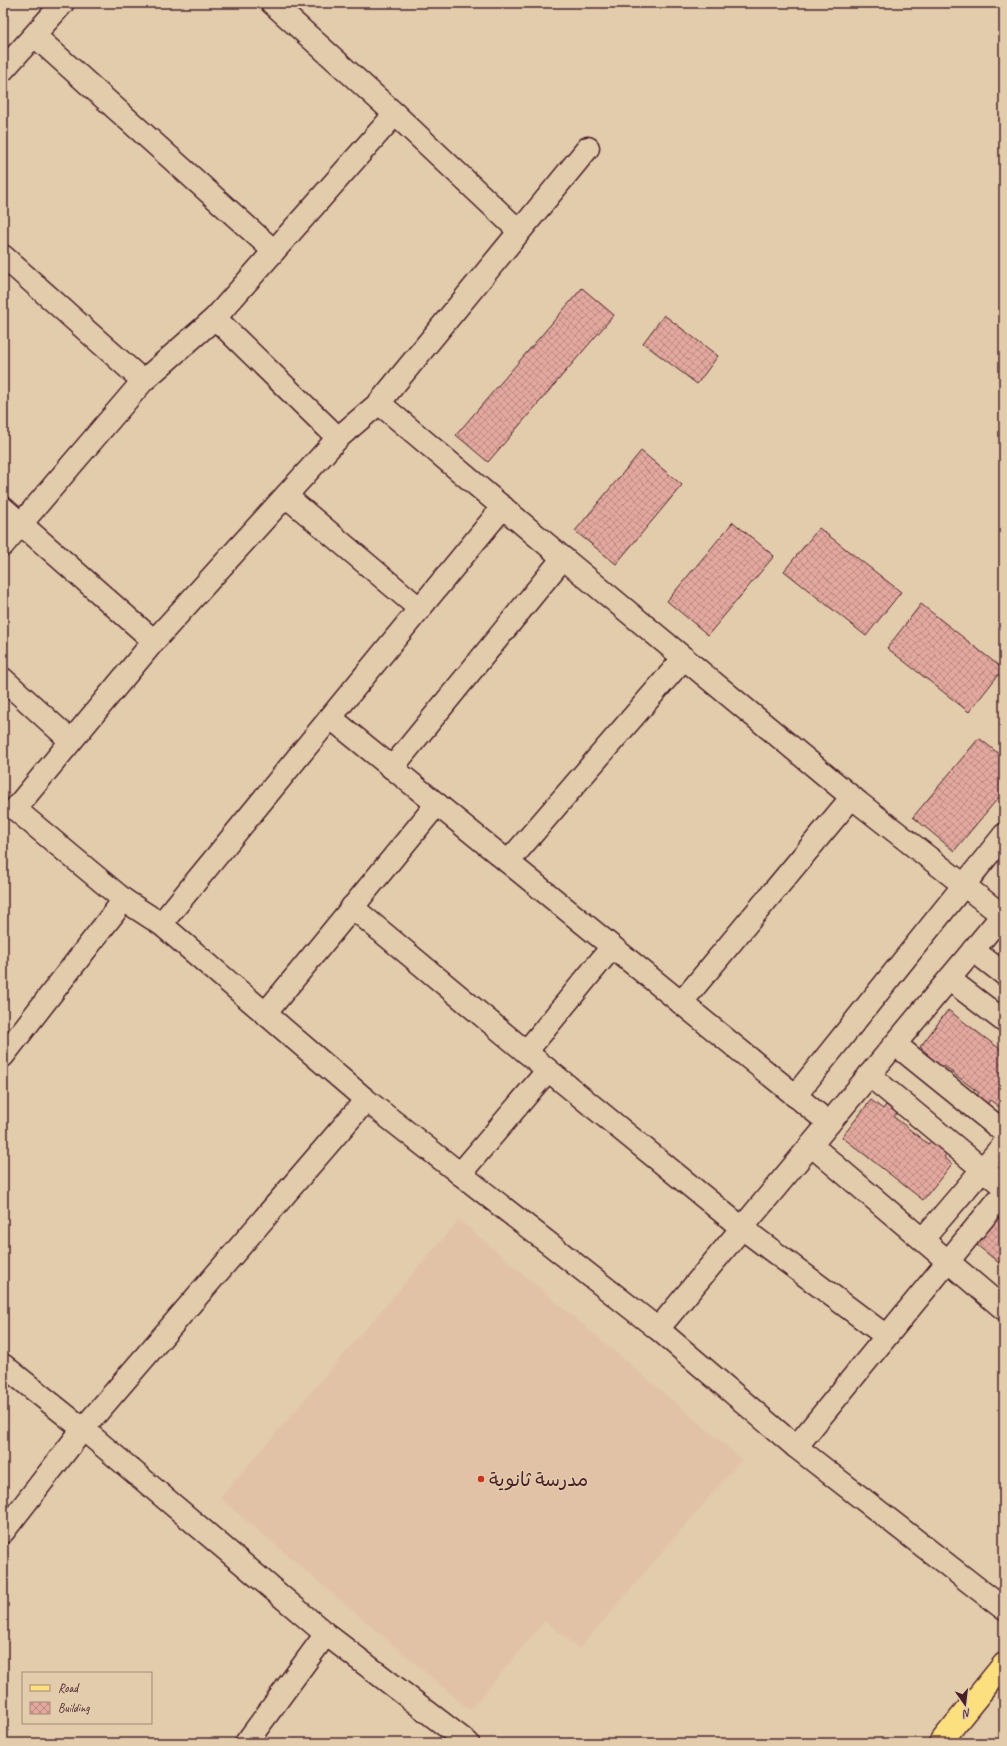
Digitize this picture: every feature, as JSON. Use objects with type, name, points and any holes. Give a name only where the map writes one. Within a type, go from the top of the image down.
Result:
[{"type":"main road","points":[[940,1743],[1004,1664]]},
{"type":"street","points":[[3,70],[63,3]]},
{"type":"street","points":[[272,3],[395,114],[519,231]]},
{"type":"street","points":[[34,36],[274,251]]},
{"type":"street","points":[[3,545],[142,381],[215,318],[395,114]]},
{"type":"street","points":[[588,148],[379,403],[338,438],[154,641],[15,809],[124,900],[161,924],[366,1100],[658,1329],[796,1447],[1004,1609]]},
{"type":"street","points":[[3,256],[142,381]]},
{"type":"street","points":[[215,318],[338,438]]},
{"type":"street","points":[[379,403],[852,797],[1003,914],[658,1329]]},
{"type":"street","points":[[286,496],[420,609]]},
{"type":"street","points":[[161,924],[503,507]]},
{"type":"street","points":[[3,508],[154,641]]},
{"type":"street","points":[[392,768],[564,558]]},
{"type":"street","points":[[508,862],[684,658]]},
{"type":"street","points":[[3,679],[71,741]]},
{"type":"street","points":[[331,718],[829,1123]]},
{"type":"street","points":[[681,1003],[852,797]]},
{"type":"street","points":[[265,1014],[437,804]]},
{"type":"street","points":[[795,1096],[1004,836]]},
{"type":"street","points":[[3,1056],[124,900]]},
{"type":"street","points":[[352,907],[526,1052],[742,1228],[886,1336]]},
{"type":"street","points":[[526,1052],[612,947]]},
{"type":"street","points":[[973,950],[1004,974]]},
{"type":"street","points":[[949,979],[1004,1021]]},
{"type":"street","points":[[895,1044],[1004,1132]]},
{"type":"street","points":[[460,1174],[548,1070]]},
{"type":"street","points":[[869,1075],[1004,1187]]},
{"type":"street","points":[[3,1532],[83,1429],[366,1100]]},
{"type":"street","points":[[923,1239],[1004,1144]]},
{"type":"street","points":[[811,1145],[1004,1309]]},
{"type":"street","points":[[796,1447],[1004,1192]]},
{"type":"street","points":[[3,1365],[83,1429],[326,1634],[468,1743]]},
{"type":"street","points":[[246,1743],[326,1634]]},
{"type":"shaded area","name":"مدرسة ثانوية","points":[[459,1220],[742,1459],[579,1649],[545,1621],[470,1710],[220,1498]]},
{"type":"building","points":[[582,288],[614,315],[488,462],[456,435]]},
{"type":"building","points":[[664,315],[718,356],[697,384],[643,343]]},
{"type":"building","points":[[641,451],[682,485],[616,564],[575,531]]},
{"type":"building","points":[[733,522],[774,556],[708,635],[667,601]]},
{"type":"building","points":[[819,528],[901,592],[866,636],[784,571]]},
{"type":"building","points":[[921,604],[1003,669],[969,712],[887,648]]},
{"type":"building","points":[[979,738],[1004,758],[1004,791],[954,851],[913,817]]},
{"type":"building","points":[[948,1010],[1004,1052],[1004,1106],[1002,1109],[990,1100],[987,1105],[976,1096],[979,1093],[944,1066],[941,1069],[925,1057],[928,1054],[920,1047]]},
{"type":"building","points":[[871,1100],[883,1109],[886,1105],[897,1113],[894,1117],[928,1144],[931,1141],[947,1153],[944,1157],[952,1164],[923,1200],[842,1137]]},
{"type":"building","points":[[1004,1207],[1004,1267],[972,1241]]},
{"type":"place","name":"مدرسة ثانوية","points":[[481,1479]]}]
